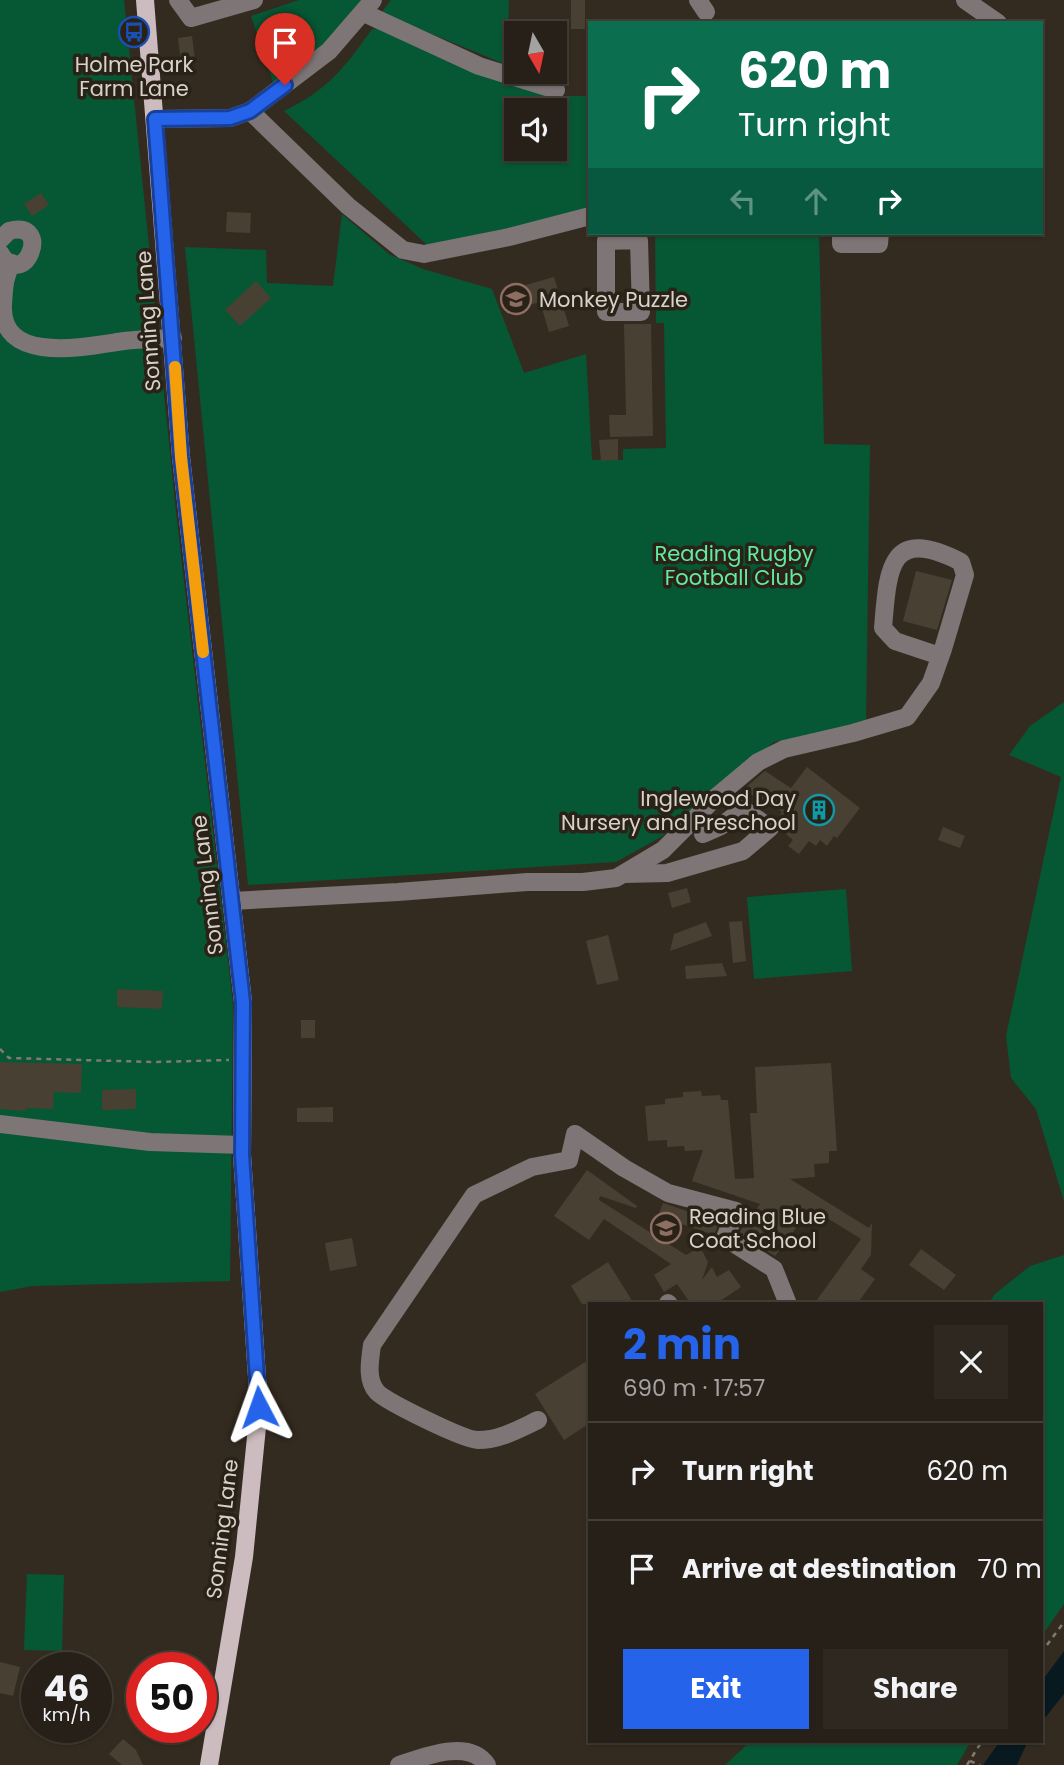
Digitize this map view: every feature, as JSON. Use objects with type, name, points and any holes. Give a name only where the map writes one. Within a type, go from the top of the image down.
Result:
[{"type":"main road","name":"Sonning Lane","points":[[145,0],[181,457],[243,1002],[242,1145],[259,1407],[244,1557],[209,1765]]},
{"type":"street","points":[[178,0],[191,18],[254,0]]},
{"type":"street","points":[[965,0],[995,21]]},
{"type":"street","points":[[155,119],[230,118],[250,111],[329,51],[368,6],[479,66],[556,90]]},
{"type":"street","points":[[250,111],[348,206],[403,250],[424,254],[509,237],[588,217]]},
{"type":"street","points":[[0,240],[4,234],[14,230],[25,232],[32,242],[32,253],[24,261],[6,258],[3,312],[8,330],[23,341],[46,348],[77,348],[173,338]]},
{"type":"street","points":[[841,235],[841,244],[878,244],[880,235]]},
{"type":"street","points":[[231,901],[616,878],[663,850],[715,798],[758,762],[784,748],[853,733],[906,717],[931,683],[940,656],[965,575],[961,562],[942,552],[921,546],[905,550],[894,560],[886,593],[883,628],[895,641],[940,656]]},
{"type":"street","points":[[623,874],[667,873],[743,851],[769,828],[743,809],[721,826],[703,834]]},
{"type":"street","points":[[0,1124],[150,1142],[242,1145]]},
{"type":"street","points":[[538,1420],[500,1438],[475,1440],[395,1405],[375,1390],[368,1369],[372,1345],[474,1195],[532,1167],[569,1160],[575,1134],[624,1168],[668,1193],[736,1211],[724,1238],[774,1269],[787,1302]]},
{"type":"street","points":[[399,1765],[450,1751],[468,1753],[482,1759],[487,1765]]},
{"type":"path","points":[[0,1049],[9,1058],[154,1062],[242,1059]]},
{"type":"path","points":[[1043,1650],[1064,1622]]},
{"type":"path","points":[[967,1765],[981,1743]]},
{"type":"path","points":[[970,1760],[980,1765]]},
{"type":"green space","points":[[0,0],[124,0],[176,512],[233,1004],[230,1281],[32,1286],[0,1292]]},
{"type":"green space","points":[[299,0],[361,0],[341,40],[275,88],[251,16]]},
{"type":"green space","points":[[391,0],[509,0],[508,21],[504,21],[504,64],[381,13]]},
{"type":"green space","points":[[381,28],[504,75],[504,84],[528,84],[560,96],[588,96],[588,211],[427,245],[284,111],[313,95],[334,76],[372,29]]},
{"type":"green space","name":"Reading Rugby Football Club","points":[[342,214],[389,254],[423,269],[492,289],[524,373],[586,354],[592,460],[623,460],[623,449],[666,448],[664,323],[656,323],[655,235],[819,235],[824,444],[870,445],[866,723],[774,742],[661,837],[616,862],[248,885],[185,247],[266,250],[267,283],[333,286]]},
{"type":"green space","points":[[1064,702],[1064,1201],[1036,1109],[1011,1078],[1006,1036],[1061,777],[1009,755],[1030,726]]},
{"type":"green space","points":[[846,889],[852,971],[754,979],[747,897]]},
{"type":"green space","points":[[1064,1255],[1064,1604],[1043,1634],[1043,1302],[989,1302],[995,1294],[1030,1266]]},
{"type":"green space","points":[[27,1574],[64,1575],[62,1651],[24,1650]]},
{"type":"green space","points":[[749,1743],[970,1743],[957,1765],[725,1765]]},
{"type":"shaded area","points":[[1064,1651],[1064,1694],[1043,1720],[1043,1679]]},
{"type":"shaded area","points":[[999,1743],[1027,1743],[1017,1765],[983,1765]]},
{"type":"building","points":[[571,0],[585,0],[585,29],[571,29]]},
{"type":"building","points":[[192,36],[195,60],[181,62],[178,38]]},
{"type":"building","points":[[41,193],[49,205],[32,216],[24,204]]},
{"type":"building","points":[[227,212],[251,213],[250,233],[226,232]]},
{"type":"building","points":[[554,277],[569,326],[549,332],[540,302],[525,306],[519,287]]},
{"type":"building","points":[[256,281],[271,298],[240,326],[225,310]]},
{"type":"building","points":[[624,324],[651,324],[653,436],[610,437],[609,415],[626,415]]},
{"type":"building","points":[[618,439],[618,460],[601,461],[599,440]]},
{"type":"building","points":[[916,571],[952,580],[937,630],[903,621]]},
{"type":"building","name":"Inglewood Day Nursery and Preschool","points":[[807,767],[860,808],[837,838],[834,836],[827,846],[820,840],[816,846],[809,841],[799,854],[788,846],[793,840],[786,834],[790,828],[784,824],[787,821],[780,815],[782,812],[764,798],[761,802],[744,789],[765,771],[791,788]]},
{"type":"building","points":[[943,827],[965,836],[960,848],[938,840]]},
{"type":"building","points":[[687,888],[691,902],[672,908],[668,893]]},
{"type":"building","points":[[742,921],[746,961],[733,963],[729,922]]},
{"type":"building","points":[[706,922],[712,936],[670,951],[674,934]]},
{"type":"building","points":[[608,935],[619,980],[597,985],[586,941]]},
{"type":"building","points":[[722,963],[727,976],[686,979],[685,966]]},
{"type":"building","points":[[117,989],[163,991],[162,1009],[117,1007]]},
{"type":"building","points":[[301,1020],[315,1020],[315,1038],[301,1038]]},
{"type":"building","points":[[0,1062],[82,1064],[81,1093],[54,1092],[53,1109],[0,1109]]},
{"type":"building","points":[[831,1063],[837,1151],[829,1151],[829,1163],[814,1164],[815,1177],[790,1179],[869,1228],[872,1223],[871,1255],[861,1269],[875,1279],[858,1302],[815,1302],[861,1239],[811,1208],[775,1256],[739,1233],[760,1204],[692,1181],[703,1150],[685,1151],[684,1146],[667,1147],[667,1140],[648,1141],[645,1106],[665,1104],[665,1099],[683,1097],[683,1092],[701,1091],[702,1096],[720,1095],[721,1100],[728,1100],[735,1179],[754,1178],[750,1113],[757,1113],[755,1067]]},
{"type":"building","points":[[136,1089],[136,1109],[102,1110],[102,1090]]},
{"type":"building","points":[[333,1107],[333,1122],[297,1122],[297,1108]]},
{"type":"building","points":[[587,1170],[637,1206],[636,1208],[600,1196],[599,1200],[686,1255],[700,1247],[708,1262],[702,1280],[712,1267],[717,1277],[729,1270],[741,1287],[719,1302],[690,1302],[677,1284],[664,1292],[654,1275],[671,1264],[604,1219],[589,1240],[554,1216]]},
{"type":"building","points":[[663,1203],[719,1222],[714,1235],[658,1216]]},
{"type":"building","points":[[352,1238],[357,1266],[330,1271],[325,1243]]},
{"type":"building","points":[[921,1249],[956,1275],[944,1290],[909,1265]]},
{"type":"building","points":[[608,1262],[633,1302],[582,1304],[571,1286]]},
{"type":"building","points":[[588,1360],[588,1424],[564,1440],[535,1394]]},
{"type":"building","points":[[0,1662],[20,1667],[13,1696],[0,1693]]},
{"type":"building","points":[[123,1739],[136,1750],[143,1765],[122,1765],[109,1754]]},
{"type":"slow traffic","points":[[175,367],[181,457],[203,652]]},
{"type":"place","name":"Holme Park Farm Lane","points":[[134,32]]},
{"type":"place","name":"Monkey Puzzle","points":[[516,299]]},
{"type":"place","name":"Inglewood Day Nursery and Preschool","points":[[819,810]]},
{"type":"place","name":"Reading Blue Coat School","points":[[666,1228]]},
{"type":"route","points":[[259,1407],[242,1155],[243,1002],[181,457],[155,119],[230,118],[250,111],[285,85]]}]
